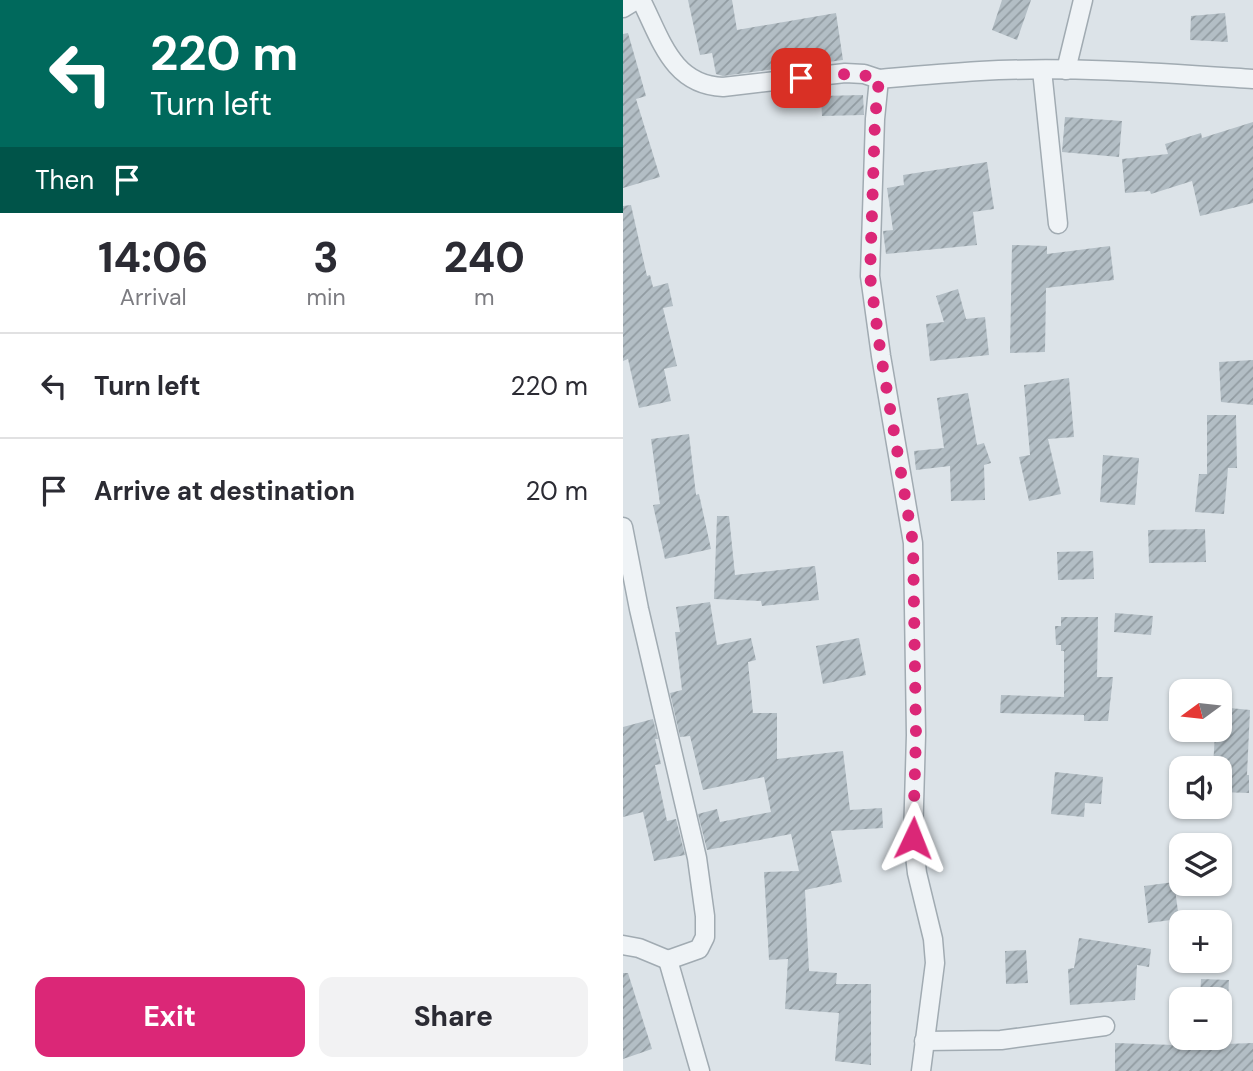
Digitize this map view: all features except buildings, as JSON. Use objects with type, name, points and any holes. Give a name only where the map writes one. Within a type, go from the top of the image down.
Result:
[{"type":"street","points":[[623,8],[638,0],[675,65],[687,77],[699,83],[723,87],[845,73],[864,74],[879,79],[982,71],[1042,70],[1253,79]]},
{"type":"street","points":[[1066,70],[1083,0]]},
{"type":"street","points":[[1042,70],[1058,224]]},
{"type":"street","points":[[879,79],[874,131],[870,276],[913,543],[916,735],[913,838],[917,873],[933,939],[935,963],[921,1071]]},
{"type":"street","points":[[623,527],[639,609],[697,858],[705,916],[705,937],[699,948],[668,960],[639,947],[623,945]]},
{"type":"street","points":[[668,960],[699,1071]]},
{"type":"street","points":[[924,1041],[1001,1040],[1105,1026]]},
{"type":"route","points":[[801,78],[845,73],[864,74],[879,79],[875,119],[870,276],[913,543],[916,735],[913,838]]}]
